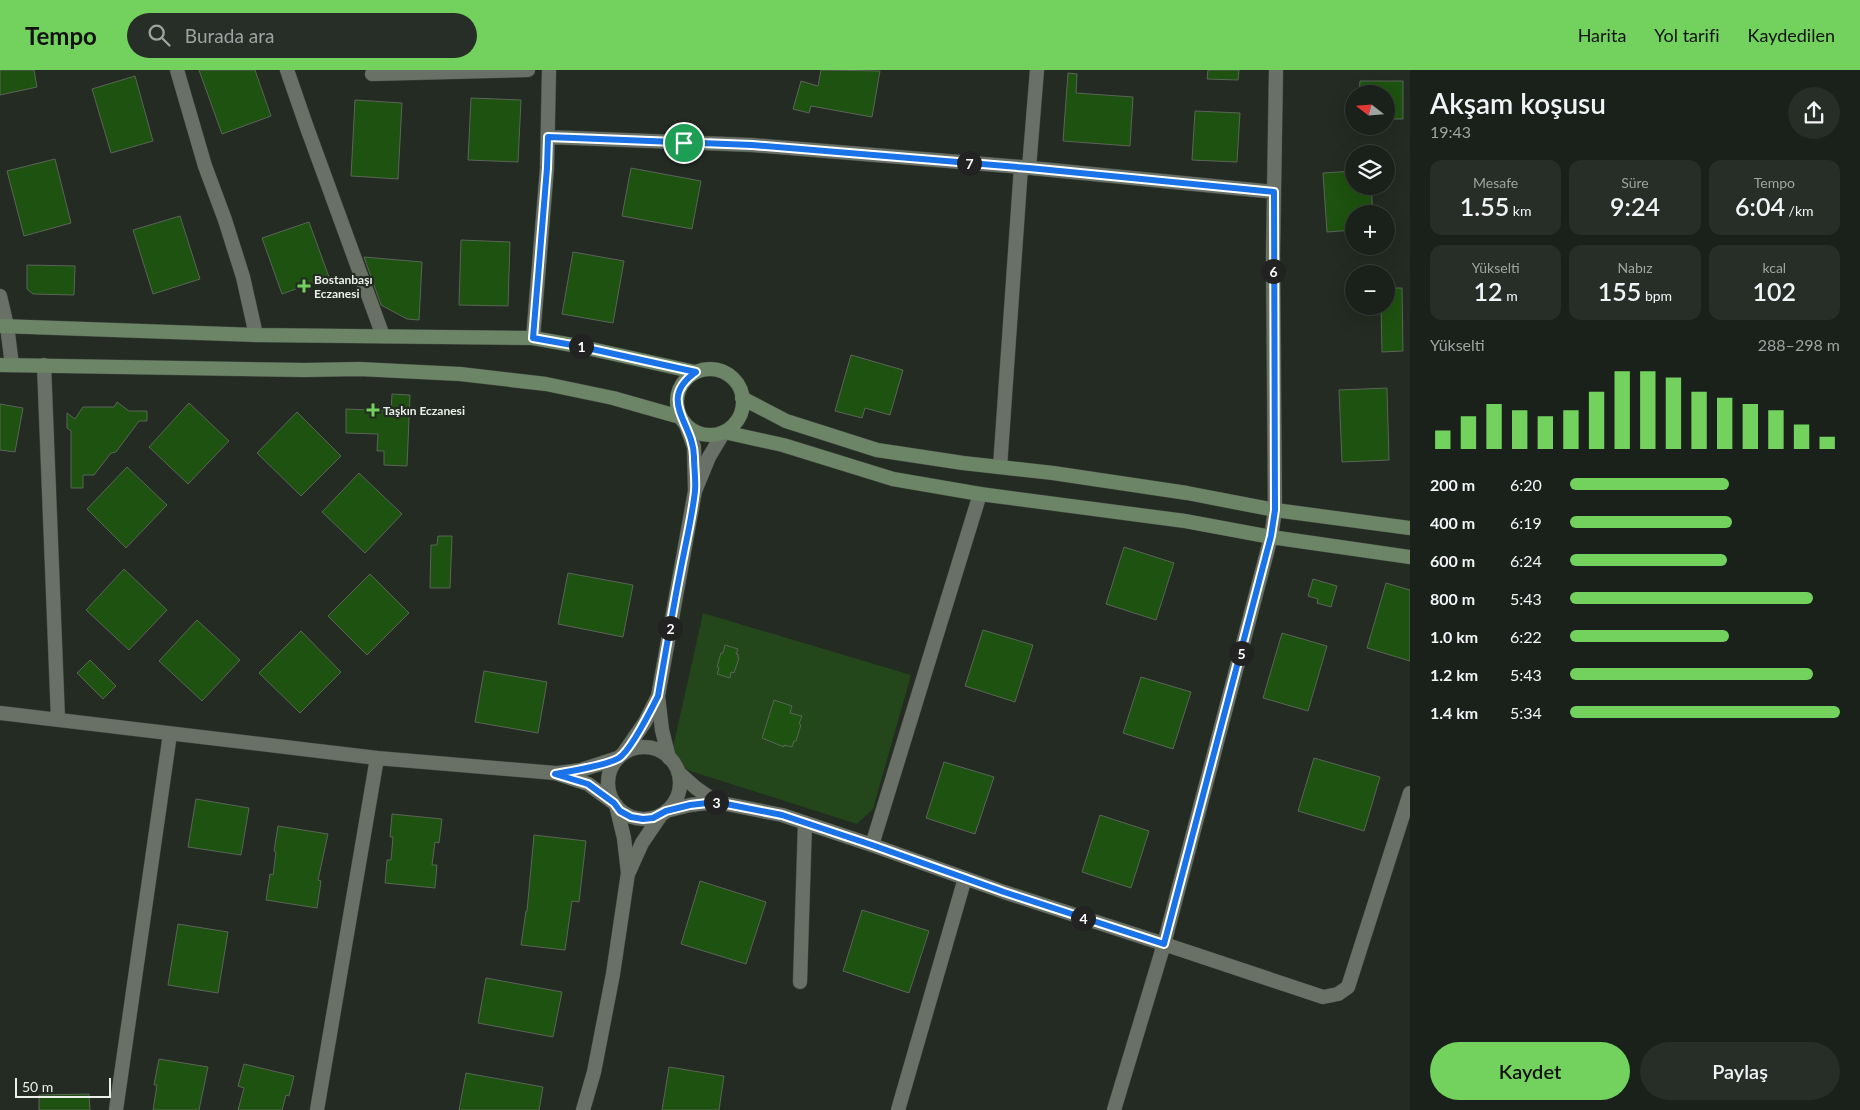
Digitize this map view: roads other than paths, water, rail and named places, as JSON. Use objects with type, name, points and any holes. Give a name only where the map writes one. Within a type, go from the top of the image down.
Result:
[{"type":"main road","points":[[4,326],[256,335],[533,338],[696,372]]},
{"type":"main road","points":[[6,365],[305,370],[359,369],[460,374],[546,384],[613,398],[683,421]]},
{"type":"main road","points":[[705,370],[725,373],[733,379],[739,387],[742,398],[742,408],[739,417],[724,432],[714,435],[704,435],[695,432],[683,421],[677,407],[677,397],[687,378],[696,372],[705,370]]},
{"type":"main road","points":[[742,398],[786,421],[876,450],[1052,473],[1187,493],[1275,510],[1410,528]]},
{"type":"main road","points":[[724,432],[783,445],[892,479],[980,494],[1185,521],[1410,557]]},
{"type":"street","points":[[178,70],[205,166],[243,277],[256,335]]},
{"type":"street","points":[[287,70],[383,336]]},
{"type":"street","points":[[372,74],[528,70]]},
{"type":"street","points":[[533,338],[547,168],[549,70]]},
{"type":"street","points":[[1000,467],[1025,168],[1036,70]]},
{"type":"street","points":[[1114,1110],[1164,944],[1271,536],[1275,510],[1274,192],[1276,70]]},
{"type":"street","points":[[548,137],[752,145],[1025,168],[1274,192]]},
{"type":"street","points":[[0,296],[6,365]]},
{"type":"street","points":[[44,365],[58,719]]},
{"type":"street","points":[[683,421],[694,447],[695,491],[658,696],[645,722],[612,766],[608,778],[608,790],[615,804],[620,811],[631,817],[653,818],[690,805],[716,802],[782,815],[1323,997],[1338,994],[1348,987],[1410,794]]},
{"type":"street","points":[[695,491],[709,457],[724,432]]},
{"type":"street","points":[[872,845],[980,494]]},
{"type":"street","points":[[658,696],[662,730],[669,758],[678,772],[716,802]]},
{"type":"street","points":[[0,713],[377,758],[555,774],[588,784],[615,804],[624,838],[628,873],[613,974],[594,1072],[583,1110]]},
{"type":"street","points":[[116,1110],[170,734]]},
{"type":"street","points":[[555,774],[580,770],[642,747],[655,749],[669,758]]},
{"type":"street","points":[[317,1110],[377,758]]},
{"type":"street","points":[[628,873],[642,843],[663,813],[676,799],[679,789],[678,772]]},
{"type":"street","points":[[800,982],[805,823]]},
{"type":"street","points":[[898,1110],[965,878]]},
{"type":"street","points":[[591,1110],[594,1072]]},
{"type":"place","name":"Bostanbaşı Eczanesi","points":[[304,286]]},
{"type":"place","name":"Taşkın Eczanesi","points":[[373,410]]}]
